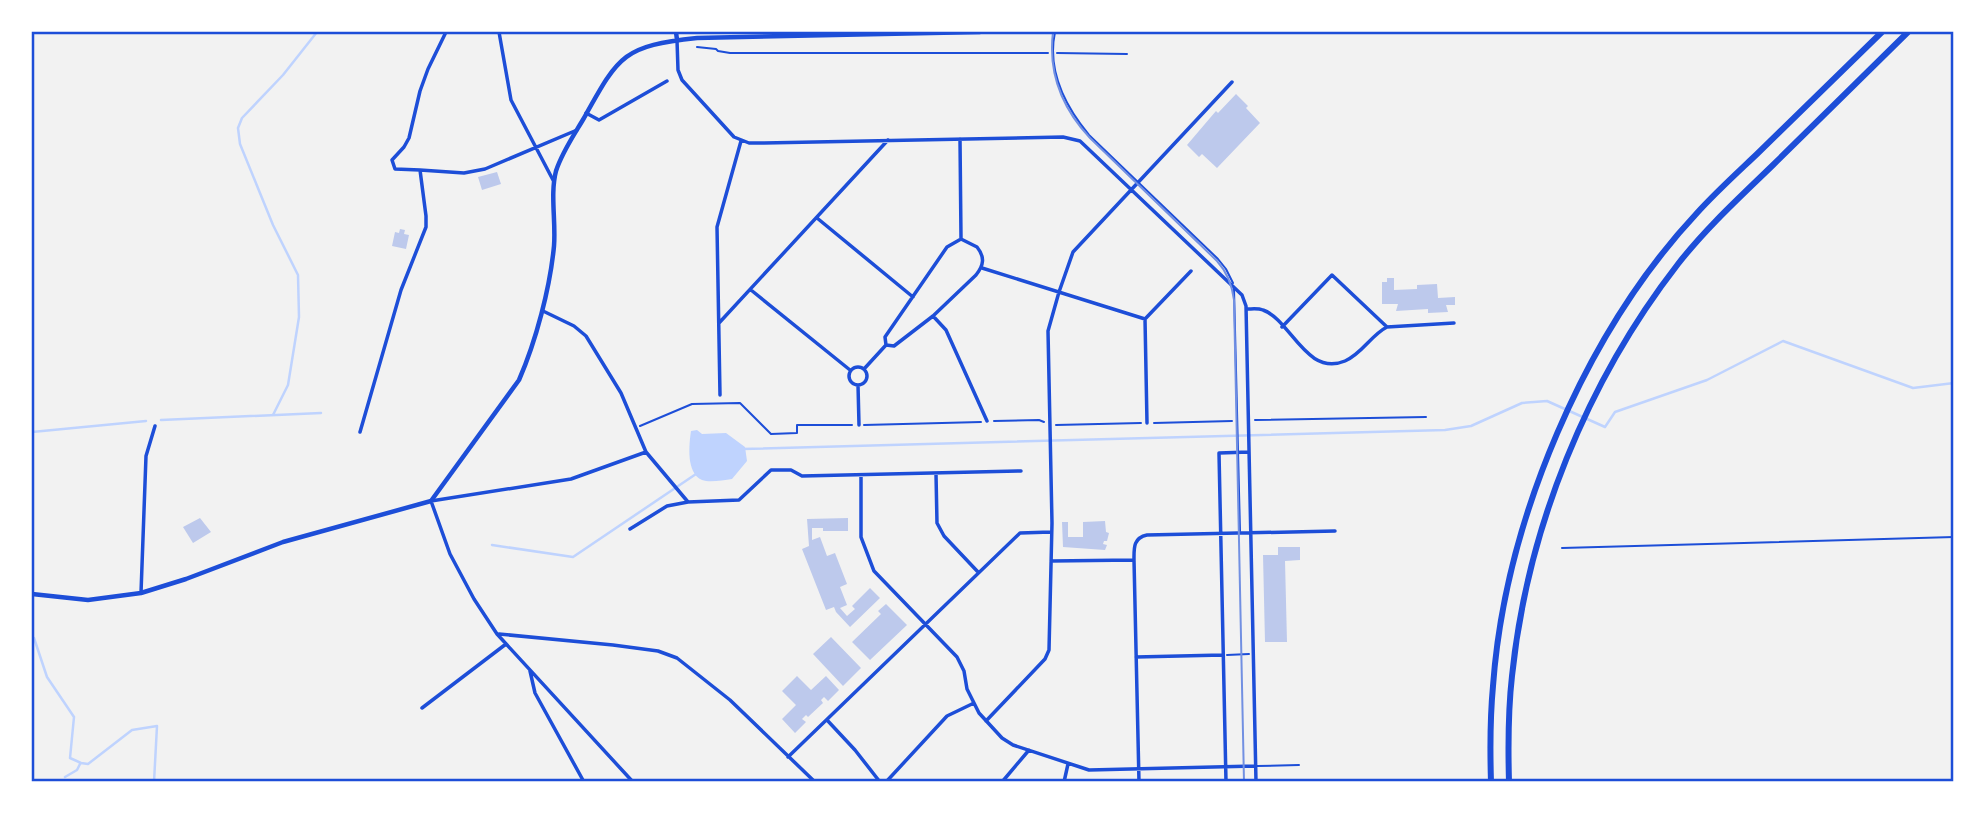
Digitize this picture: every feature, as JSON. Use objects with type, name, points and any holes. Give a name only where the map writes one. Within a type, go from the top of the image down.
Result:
[{"type":"highway","points":[[1490,782],[1493,684],[1502,620],[1534,492],[1571,403],[1625,307],[1671,244],[1697,213],[1882,32]]},
{"type":"highway","points":[[1509,782],[1508,738],[1512,676],[1522,610],[1551,497],[1588,410],[1640,318],[1678,264],[1715,222],[1908,32]]},
{"type":"street","points":[[446,32],[428,69],[409,138],[392,160],[395,169],[474,171],[538,148],[577,130]]},
{"type":"street","points":[[499,32],[511,100],[554,182]]},
{"type":"street","points":[[676,32],[678,67],[682,80],[728,132],[741,141],[764,143],[1072,138],[1087,146],[1244,299],[1247,309],[1256,782]]},
{"type":"street","points":[[430,501],[519,380],[526,365],[553,254],[554,182],[561,158],[606,79],[626,56],[639,48],[677,40],[980,32]]},
{"type":"street","points":[[586,113],[599,120],[667,81]]},
{"type":"street","points":[[986,721],[1045,659],[1049,650],[1051,471],[1048,331],[1073,252],[1231,82]]},
{"type":"street","points":[[960,139],[961,239]]},
{"type":"street","points":[[719,323],[888,140]]},
{"type":"street","points":[[720,395],[717,227],[741,141]]},
{"type":"street","points":[[360,432],[401,290],[425,227],[420,170]]},
{"type":"street","points":[[817,218],[912,297]]},
{"type":"street","points":[[864,369],[886,345],[885,337],[947,247],[961,239],[970,242],[981,252],[982,268],[933,316],[894,346],[886,345]]},
{"type":"street","points":[[982,268],[1146,319]]},
{"type":"street","points":[[1147,423],[1146,319],[1191,271]]},
{"type":"street","points":[[1282,327],[1332,275],[1387,327]]},
{"type":"street","points":[[751,290],[850,370]]},
{"type":"street","points":[[1247,309],[1265,311],[1314,358],[1333,364],[1354,356],[1379,331],[1387,327],[1454,323]]},
{"type":"street","points":[[541,310],[573,326],[586,336],[621,393],[646,452],[688,502]]},
{"type":"street","points":[[933,316],[946,330],[987,421]]},
{"type":"street","points":[[858,366],[864,369],[867,379],[858,385],[850,381],[848,375],[850,370],[858,366]]},
{"type":"street","points":[[858,385],[859,425]]},
{"type":"street","points":[[141,593],[146,456],[155,426]]},
{"type":"street","points":[[32,594],[88,600],[141,593],[190,578],[283,542],[430,501],[571,479],[646,452]]},
{"type":"street","points":[[1226,782],[1219,453],[1249,452]]},
{"type":"street","points":[[630,529],[667,506],[688,502],[740,500],[771,470],[791,470],[802,476],[1021,471]]},
{"type":"street","points":[[1044,471],[1051,471]]},
{"type":"street","points":[[936,473],[937,523],[944,537],[978,572]]},
{"type":"street","points":[[861,475],[861,537],[874,571],[961,663],[967,689],[979,713],[1007,742],[1089,770],[1256,766]]},
{"type":"street","points":[[430,501],[450,554],[474,599],[498,634],[633,782]]},
{"type":"street","points":[[1139,782],[1134,548],[1140,536],[1335,531]]},
{"type":"street","points":[[789,757],[1020,533],[1051,532]]},
{"type":"street","points":[[1051,561],[1134,561]]},
{"type":"street","points":[[498,634],[658,651],[677,658],[730,700],[815,782]]},
{"type":"street","points":[[422,709],[506,644]]},
{"type":"street","points":[[1136,657],[1223,655]]},
{"type":"street","points":[[530,669],[535,693],[584,782]]},
{"type":"street","points":[[886,782],[947,716],[974,703]]},
{"type":"street","points":[[827,720],[880,782]]},
{"type":"street","points":[[1002,782],[1028,750]]},
{"type":"street","points":[[1064,782],[1068,764]]},
{"type":"lane","points":[[1055,32],[1054,53],[1058,84],[1076,119],[1089,135],[1222,264],[1234,287],[1240,532]]},
{"type":"lane","points":[[1256,766],[1299,765]]},
{"type":"path","points":[[697,47],[716,48],[718,51],[730,53],[1127,54]]},
{"type":"path","points":[[636,428],[692,404],[740,403],[771,434],[797,433],[797,425],[1039,420],[1050,425],[1238,421]]},
{"type":"path","points":[[1248,421],[1426,417]]},
{"type":"path","points":[[1562,548],[1954,537]]},
{"type":"path","points":[[1223,655],[1253,654]]},
{"type":"water","points":[[697,430],[702,434],[726,433],[745,447],[747,461],[732,479],[702,480],[693,471],[689,451],[691,431]]},
{"type":"building","points":[[1236,94],[1260,123],[1217,168],[1202,154],[1199,157],[1187,145],[1216,111],[1218,113]]},
{"type":"building","points":[[497,172],[501,184],[482,190],[478,177]]},
{"type":"building","points":[[400,229],[409,235],[406,249],[392,246],[395,232],[399,233]]},
{"type":"building","points":[[1387,278],[1394,278],[1394,290],[1417,289],[1417,285],[1437,284],[1438,298],[1455,297],[1455,305],[1446,305],[1448,312],[1428,313],[1428,309],[1396,311],[1398,304],[1382,304],[1382,282],[1387,282]]},
{"type":"building","points":[[200,518],[211,532],[193,543],[183,527]]},
{"type":"building","points":[[848,518],[848,531],[812,528],[812,540],[820,537],[827,556],[835,553],[847,584],[840,587],[847,605],[840,608],[847,616],[855,609],[852,606],[870,588],[880,598],[850,627],[834,607],[826,610],[802,549],[809,546],[807,519]]},
{"type":"building","points":[[1105,521],[1106,532],[1109,533],[1103,544],[1107,545],[1105,550],[1063,547],[1062,522],[1068,522],[1068,537],[1083,537],[1083,522]]},
{"type":"building","points":[[1278,547],[1300,547],[1300,560],[1285,561],[1287,642],[1265,642],[1263,555],[1278,555]]},
{"type":"building","points":[[886,604],[907,625],[870,660],[852,642],[881,614],[878,611]]},
{"type":"building","points":[[831,637],[861,668],[843,686],[813,654]]},
{"type":"building","points":[[797,676],[811,690],[826,676],[839,690],[828,701],[824,697],[821,700],[823,703],[802,719],[806,722],[795,733],[782,719],[796,705],[782,691]]},
{"type":"waterway","points":[[273,415],[288,385],[299,317],[298,275],[273,225],[240,144],[238,128],[242,118],[283,75],[317,32]]},
{"type":"waterway","points":[[742,449],[1445,430],[1471,426],[1522,403],[1547,401],[1605,427],[1615,412],[1707,380],[1783,341],[1913,388],[1954,383]]},
{"type":"waterway","points":[[161,420],[321,413]]},
{"type":"waterway","points":[[32,432],[146,421]]},
{"type":"waterway","points":[[492,545],[573,557],[696,474]]},
{"type":"waterway","points":[[34,638],[47,677],[74,717],[70,758],[88,764],[132,730],[157,726],[154,782]]},
{"type":"waterway","points":[[65,777],[77,770],[80,764]]},
{"type":"tram line","points":[[1053,32],[1053,61],[1059,89],[1080,126],[1217,261],[1232,289],[1244,782]]}]
